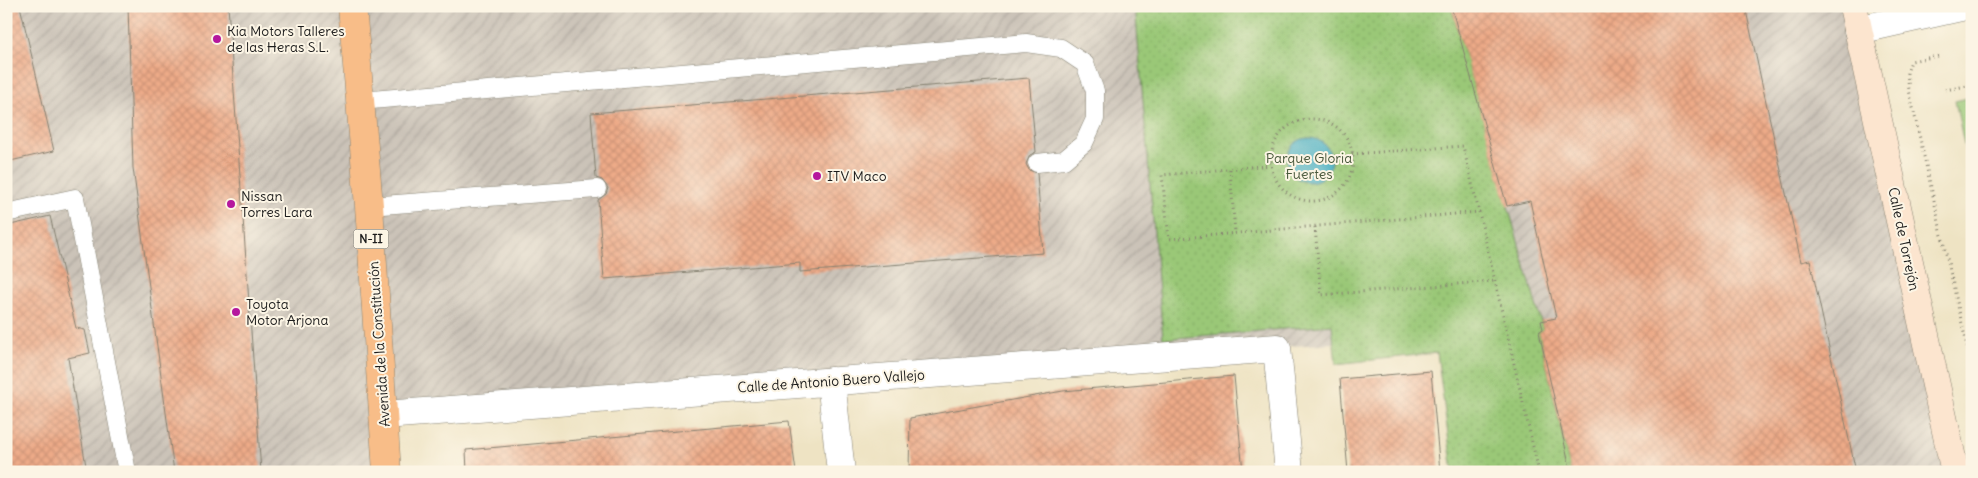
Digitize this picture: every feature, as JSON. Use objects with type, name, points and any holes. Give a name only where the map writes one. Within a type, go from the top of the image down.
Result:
[{"type":"main road","name":"Avenida de la Constitución","points":[[352,6],[369,206],[387,472]]},
{"type":"street","points":[[1856,18],[1965,6]]},
{"type":"street","name":"Calle de Torrejón","points":[[1856,18],[1955,472]]},
{"type":"street","name":"Calle de Antonio Buero Vallejo","points":[[384,414],[1277,348],[1289,472]]},
{"type":"street","points":[[831,381],[840,472]]},
{"type":"lane","points":[[360,101],[1026,43],[1061,48],[1085,64],[1095,91],[1095,119],[1084,143],[1064,160],[1036,163]]},
{"type":"lane","points":[[369,206],[597,189]]},
{"type":"lane","points":[[6,213],[76,198],[127,472]]},
{"type":"path","points":[[1938,56],[1911,61],[1907,73],[1909,90],[1972,368]]},
{"type":"path","points":[[1945,90],[1972,85]]},
{"type":"path","points":[[1313,118],[1327,121],[1339,129],[1348,141],[1352,154],[1352,167],[1348,179],[1340,189],[1330,196],[1317,200],[1304,200],[1292,196],[1282,188],[1275,177],[1271,165],[1271,151],[1277,137],[1286,127],[1299,120],[1313,118]]},
{"type":"path","points":[[1352,154],[1463,146],[1539,472]]},
{"type":"path","points":[[1271,165],[1162,175],[1169,239],[1479,212]]},
{"type":"path","points":[[1230,169],[1235,234]]},
{"type":"path","points":[[1315,227],[1321,295],[1495,282]]},
{"type":"shaded area","points":[[6,6],[1853,6],[1955,472],[1551,472],[1520,329],[384,414],[387,472],[6,472]]},
{"type":"green space","name":"Parque Gloria Fuertes","points":[[1135,6],[1451,6],[1543,329],[1539,332],[1571,472],[1453,472],[1437,353],[1336,364],[1332,325],[1163,339]]},
{"type":"green space","points":[[1972,97],[1972,182],[1955,101]]},
{"type":"water","points":[[1309,138],[1321,142],[1327,148],[1331,160],[1327,172],[1321,178],[1309,182],[1297,178],[1291,172],[1287,160],[1291,148],[1297,142]]},
{"type":"building","points":[[6,6],[20,6],[54,151],[6,162]]},
{"type":"building","points":[[128,6],[228,6],[261,472],[174,472],[133,168]]},
{"type":"building","points":[[1451,6],[1745,6],[1801,262],[1810,260],[1856,472],[1571,472],[1539,332],[1543,329],[1541,321],[1556,318],[1530,201],[1507,206]]},
{"type":"building","name":"ITV Maco","points":[[1029,78],[1036,152],[1030,155],[1026,164],[1029,170],[1037,173],[1043,253],[800,272],[800,263],[604,279],[598,200],[606,194],[608,188],[602,180],[596,178],[591,113]]},
{"type":"building","points":[[50,216],[76,328],[85,330],[90,353],[68,358],[87,472],[6,472],[6,226]]},
{"type":"building","points":[[1431,371],[1440,472],[1348,472],[1340,379]]},
{"type":"building","points":[[1234,376],[1243,472],[909,472],[910,418],[1063,391]]},
{"type":"building","points":[[789,421],[796,472],[467,472],[466,450]]},
{"type":"place","name":"Kia Motors Talleres de las Heras S.L.","points":[[217,39]]},
{"type":"place","name":"ITV Maco","points":[[817,176]]},
{"type":"place","name":"Nissan Torres Lara","points":[[231,204]]},
{"type":"place","name":"Toyota Motor Arjona","points":[[236,312]]}]
